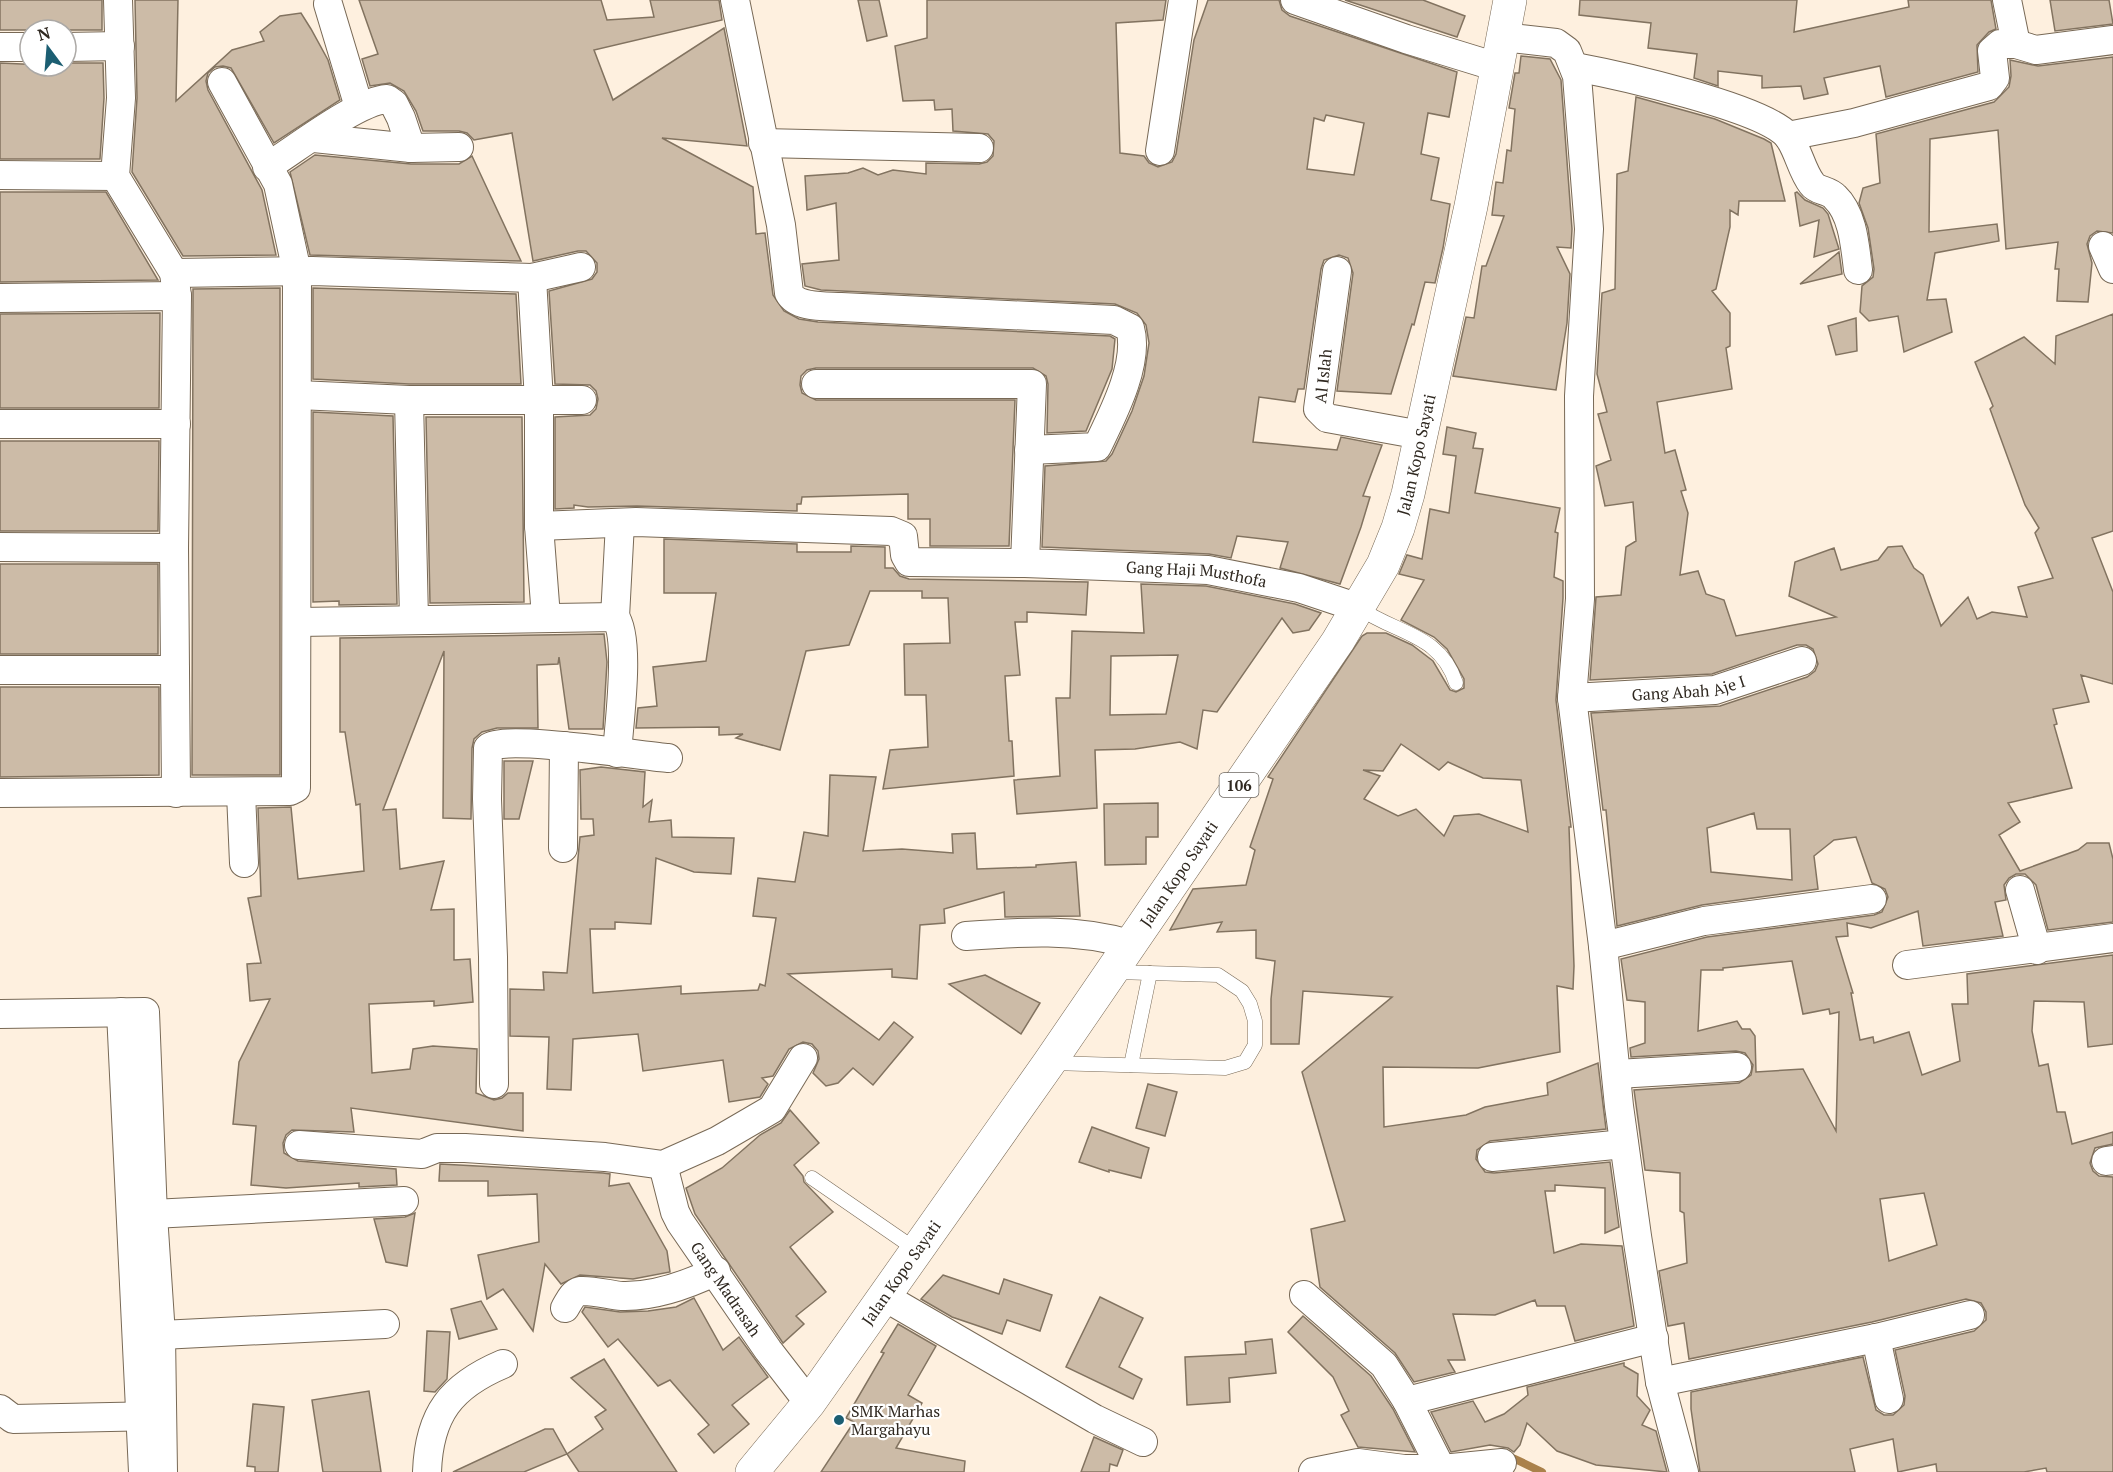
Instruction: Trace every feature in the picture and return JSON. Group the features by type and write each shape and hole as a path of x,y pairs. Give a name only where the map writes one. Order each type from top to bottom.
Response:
{"main road":[{"name":"Jalan Kopo Sayati","path":"752,1472 809,1403 1049,1062 1359,608 1398,528 1421,435 1471,206 1510,0"}],"street":[{"path":"118,0 122,98 115,176 175,284 176,793"},
{"path":"735,0 781,225 789,293 792,299 801,303 841,307 1114,320 1128,326 1131,345 1121,393 1097,447 1029,450"},
{"path":"1160,151 1183,0"},
{"path":"1295,0 1406,39 1500,52 1556,43 1567,51 1575,67 1589,229 1579,396 1580,599 1572,698 1603,946 1624,1144 1660,1382 1684,1472"},
{"path":"2007,0 2016,44"},
{"path":"328,4 359,107"},
{"path":"1788,136 1854,123 1989,86 1995,78 1992,51 2000,44 2016,44 2036,50 2113,40"},
{"path":"78,47 120,46"},
{"path":"0,47 18,47"},
{"path":"1575,67 1645,82 1769,120 1788,136 1813,187 1834,195 1846,214 1855,244 1858,270"},
{"path":"0,793 242,793 290,791 296,788 297,272 282,195 275,177 267,167 222,82"},
{"path":"267,167 359,107 376,100 387,99 394,104 411,148"},
{"path":"314,138 411,148 459,147"},
{"path":"764,143 979,148"},
{"path":"0,175 115,176"},
{"path":"0,298 297,272 532,278 581,267"},
{"name":"Al Islah","path":"1337,271 1318,409 1327,418 1421,435"},
{"path":"532,278 539,401 539,526 546,617"},
{"path":"816,384 1032,384 1028,563"},
{"path":"298,395 409,400 582,400"},
{"path":"409,400 414,619"},
{"path":"0,424 176,424"},
{"path":"539,526 620,523 615,617 621,628 623,662 617,753"},
{"name":"Gang Haji Musthofa","path":"620,523 891,531 903,536 905,555 909,562 1028,563 1208,570 1299,588 1359,608"},
{"path":"0,547 174,548"},
{"path":"298,622 615,617"},
{"name":"Gang Abah Aje I","path":"1572,698 1715,690 1802,661"},
{"path":"0,670 175,670"},
{"path":"494,1084 488,750 494,744 564,746 668,758"},
{"path":"563,848 564,746"},
{"path":"242,793 244,863"},
{"path":"2020,890 2037,950"},
{"path":"1603,946 1704,921 1872,899"},
{"path":"966,936 1031,931 1104,936 1129,944"},
{"path":"1907,965 2037,950 2113,938"},
{"path":"0,1014 133,1012 151,1416 163,1472"},
{"path":"299,1145 422,1154 433,1148 465,1148 605,1157 663,1165 717,1141 772,1109 803,1058"},
{"path":"1617,1074 1737,1067"},
{"path":"1492,1157 1624,1144"},
{"name":"Gang Madrasah","path":"663,1165 675,1212 768,1350 809,1403"},
{"path":"142,1215 404,1201"},
{"path":"142,1215 161,1335 143,1472"},
{"path":"565,1308 573,1296 581,1291 621,1296 644,1295 687,1284 716,1271"},
{"path":"1304,1295 1384,1365 1407,1401 1442,1471"},
{"path":"883,1296 1095,1419 1143,1442"},
{"path":"1660,1382 1876,1338 1970,1315"},
{"path":"161,1335 385,1324"},
{"path":"1407,1401 1654,1338"},
{"path":"1876,1338 1889,1399"},
{"path":"428,1472 430,1443 445,1404 467,1382 503,1364"},
{"path":"0,1409 13,1419 151,1416"},
{"path":"1313,1472 1358,1462 1404,1469 1442,1471 1502,1463"}],"lane":[{"path":"1359,608 1376,619 1434,646 1449,664 1456,683"},
{"path":"1049,1062 1225,1068 1245,1062 1255,1045 1255,1021 1250,1004 1242,991 1218,975 1110,972"},
{"path":"1131,1065 1150,973"},
{"path":"812,1178 915,1250"}],"building":[{"path":"0,0 102,0 102,30 78,30 78,18 18,18 18,30 0,30"},
{"path":"135,0 178,0 176,101 232,50 264,41 260,32 280,16 301,13 311,29 328,60 340,100 274,143 231,68 215,67 208,73 206,81 208,90 262,190 276,255 183,256 132,172 137,98"},
{"path":"359,0 601,0 607,20 654,17 650,0 719,0 722,20 594,50 613,100 724,28 747,146 662,138 753,187 756,234 765,233 773,295 784,311 799,319 818,322 1110,336 1115,339 1112,369 1086,431 1047,433 1048,384 1046,376 1033,368 816,368 807,370 801,376 802,393 816,400 1015,400 1009,546 930,546 930,519 908,519 908,494 802,497 801,504 797,504 797,511 574,505 574,508 555,509 555,417 590,415 596,409 598,399 596,391 590,385 555,384 549,291 592,279 597,272 597,263 586,251 533,261 512,133 474,140 467,133 459,131 423,131 416,111 404,91 390,83 370,86 362,59 378,54"},
{"path":"858,0 879,0 887,36 867,41"},
{"path":"927,0 1166,0 1163,20 1116,23 1120,153 1144,156 1149,163 1158,167 1172,162 1176,154 1194,40 1208,0 1279,0 1282,10 1290,16 1457,72 1449,117 1428,113 1421,154 1439,158 1431,200 1450,204 1443,248 1435,283 1425,282 1414,325 1412,324 1391,394 1337,391 1353,273 1348,258 1339,255 1324,260 1321,269 1304,389 1298,389 1295,402 1259,397 1253,442 1337,450 1341,437 1382,445 1363,496 1370,497 1361,527 1340,584 1280,568 1288,542 1237,536 1231,558 1209,554 1042,547 1045,466 1106,461 1112,454 1132,411 1144,376 1149,343 1146,325 1137,313 1115,304 821,290 805,286 802,264 839,260 836,203 807,210 805,176 848,173 863,168 878,175 893,170 926,174 926,163 979,164 987,162 993,156 994,141 988,134 953,131 952,109 935,110 934,100 903,101 895,46 927,38","holes":["1326,115 1364,123 1354,175 1307,169 1314,118 1324,121"]},
{"path":"1345,0 1423,0 1465,16 1457,37"},
{"path":"1580,0 1797,0 1794,32 1909,7 1908,0 1991,0 1996,29 1989,32 1977,45 1978,72 1886,97 1880,66 1824,78 1828,94 1804,99 1801,86 1762,88 1762,76 1718,71 1718,86 1694,78 1697,54 1648,48 1651,23 1579,15"},
{"path":"2050,0 2109,0 2113,24 2055,31"},
{"path":"1521,56 1550,59 1561,80 1572,229 1571,248 1557,247 1570,274 1567,323 1556,390 1453,376 1466,317 1474,318 1482,266 1486,266 1504,216 1492,215 1496,182 1503,183 1507,150 1511,151 1515,109 1509,108 1515,73 1519,73"},
{"path":"2113,57 2113,233 2097,231 2090,236 2087,244 2092,263 2088,302 2057,301 2059,269 2055,269 2058,242 2006,249 1998,130 1930,139 1929,232 1997,224 1999,241 1935,253 1927,300 1946,299 1952,332 1904,352 1898,316 1869,321 1860,312 1862,286 1873,277 1874,269 1868,228 1859,203 1863,188 1880,183 1876,134 1994,102 2009,87 2010,60 2038,66"},
{"path":"0,63 18,64 18,78 78,78 78,63 103,63 104,98 100,159 0,159"},
{"path":"1636,97 1715,119 1771,143 1785,201 1739,201 1738,215 1730,210 1730,227 1716,289 1712,291 1730,313 1730,346 1726,348 1732,389 1657,402 1665,453 1675,450 1686,490 1681,491 1688,513 1680,575 1698,571 1706,594 1724,600 1736,636 1836,617 1789,596 1795,562 1834,548 1841,570 1878,560 1888,547 1902,546 1914,568 1923,575 1941,626 1968,597 1977,619 1992,612 2027,617 2018,587 2053,578 2035,533 2039,528 2025,505 1990,409 1993,406 1975,362 2024,337 2055,364 2056,336 2113,314 2113,531 2092,538 2113,592 2113,684 2081,675 2089,702 2053,709 2057,724 2054,725 2072,788 2008,803 2020,822 1999,835 2020,871 2078,850 2087,843 2109,843 2113,859 2113,922 2048,930 2036,885 2025,874 2016,874 2004,885 2006,900 1995,902 2003,936 1923,946 1918,911 1871,928 1847,923 1848,936 1836,937 1853,993 1851,993 1860,1040 1873,1037 1874,1043 1909,1032 1922,1075 1960,1061 1952,1004 1968,1004 1967,974 2113,955 2113,1044 2088,1047 2084,1002 2034,1001 2032,1031 2039,1066 2048,1064 2057,1112 2065,1112 2072,1144 2113,1132 2113,1144 2095,1148 2090,1163 2093,1171 2099,1176 2113,1177 2113,1472 2047,1472 2046,1468 2024,1472 1937,1472 1936,1464 1898,1472 1893,1439 1850,1449 1855,1472 1700,1472 1691,1409 1691,1392 1863,1357 1876,1410 1884,1415 1893,1415 1904,1405 1905,1396 1895,1350 1974,1331 1986,1320 1986,1312 1981,1303 1966,1299 1872,1322 1689,1359 1684,1323 1668,1326 1659,1271 1687,1263 1684,1213 1680,1211 1680,1173 1645,1170 1634,1090 1739,1083 1751,1075 1753,1065 1745,1053 1736,1051 1631,1057 1630,1048 1645,1043 1645,1002 1627,1000 1621,959 1707,937 1874,915 1882,912 1888,897 1885,889 1872,883 1856,837 1834,840 1814,856 1818,889 1702,905 1617,926 1606,810 1603,810 1591,713 1720,706 1807,677 1815,671 1818,664 1813,649 1806,645 1797,645 1712,674 1590,680 1596,597 1621,595 1626,547 1636,541 1633,502 1605,506 1596,466 1611,460 1598,414 1607,412 1597,374 1602,293 1615,289 1617,174 1628,171","holes":["1754,813 1757,829 1790,829 1792,880 1711,872 1707,828","1792,961 1803,1014 1829,1009 1830,1014 1839,1012 1836,1131 1803,1069 1756,1072 1755,1036 1750,1029 1742,1029 1737,1021 1698,1031 1701,970 1723,970 1723,968","1924,1193 1937,1245 1889,1261 1880,1199"]},
{"path":"315,155 411,164 459,164 472,156 521,261 310,255 290,172"},
{"path":"0,192 106,192 158,280 0,282"},
{"path":"1797,192 1805,200 1823,208 1828,214 1839,249 1814,257 1819,220 1800,226 1795,193"},
{"path":"1839,252 1842,274 1800,284"},
{"path":"280,288 280,775 192,775 193,289"},
{"path":"313,288 516,294 521,384 409,384 313,379"},
{"path":"160,313 159,408 0,408 0,314"},
{"path":"1856,318 1857,351 1836,355 1828,326"},
{"path":"313,412 393,416 397,604 339,605 339,601 313,602"},
{"path":"426,417 522,417 524,602 430,603"},
{"path":"1447,427 1476,433 1473,448 1483,449 1475,493 1560,508 1555,532 1558,533 1554,577 1563,581 1563,598 1556,700 1571,827 1569,827 1573,989 1557,986 1560,1052 1478,1068 1383,1067 1384,1127 1466,1115 1485,1107 1548,1095 1547,1083 1598,1063 1606,1129 1490,1141 1477,1150 1476,1159 1485,1172 1494,1173 1610,1162 1619,1227 1605,1233 1605,1188 1555,1185 1555,1191 1545,1191 1554,1253 1581,1244 1622,1246 1634,1326 1575,1341 1565,1306 1537,1306 1535,1300 1495,1315 1453,1314 1465,1360 1448,1360 1455,1372 1414,1382 1395,1353 1320,1287 1311,1229 1345,1221 1302,1072 1392,997 1303,991 1299,1044 1271,1044 1271,999 1275,961 1256,958 1256,930 1217,932 1222,922 1170,930 1193,889 1246,885 1255,850 1250,847 1273,779 1268,777 1362,636 1367,633 1386,633 1412,645 1433,661 1450,690 1456,692 1464,688 1464,679 1447,649 1434,637 1401,620 1424,580 1399,574 1407,555 1422,559 1430,509 1449,513 1456,456 1443,454","holes":["1401,744 1439,770 1448,762 1483,778 1521,780 1528,832 1479,814 1454,816 1444,836 1416,809 1398,816 1364,799 1380,776 1363,770 1383,771"]},
{"path":"0,441 159,441 158,531 0,531"},
{"path":"664,539 797,544 797,552 851,552 851,546 885,547 885,568 893,568 900,576 909,579 1088,582 1086,615 1027,612 1027,622 1015,622 1020,675 1005,676 1009,741 1012,741 1014,776 883,789 890,750 928,747 926,695 905,695 904,644 950,643 948,598 922,598 922,591 870,591 849,645 806,651 780,750 736,738 743,734 719,735 719,727 636,728 638,708 657,706 653,667 706,661 716,593 664,593"},
{"path":"0,564 158,564 158,654 0,654"},
{"path":"1141,584 1206,586 1295,604 1321,613 1309,630 1293,633 1282,618 1217,712 1203,710 1197,749 1180,742 1135,749 1095,750 1097,808 1017,814 1014,780 1060,776 1056,698 1070,698 1072,631 1144,633","holes":["1178,655 1166,714 1110,715 1111,656"]},
{"path":"604,634 607,662 603,729 569,729 559,657 558,664 537,665 538,728 497,728 482,732 474,739 471,819 443,818 444,651 383,810 396,809 400,869 444,861 431,910 454,909 454,960 470,959 473,1002 434,1006 434,1001 369,1004 372,1073 410,1069 413,1049 433,1046 477,1049 476,1093 494,1100 508,1093 523,1093 523,1131 351,1108 354,1132 292,1130 286,1135 283,1143 284,1153 298,1161 396,1169 397,1185 359,1187 359,1183 286,1188 251,1185 256,1126 233,1124 239,1062 270,999 250,1001 247,964 261,963 248,898 261,896 258,808 291,807 298,879 364,871 360,804 356,805 345,732 340,732 340,638"},
{"path":"0,687 159,687 159,775 0,777"},
{"path":"504,761 533,761 519,819 504,819"},
{"path":"601,767 645,772 643,807 652,800 649,822 671,820 672,837 734,838 731,874 694,872 656,858 651,924 615,922 615,929 590,929 593,993 681,986 681,994 758,990 760,984 765,986 776,918 753,916 758,878 795,882 804,832 828,836 830,775 876,777 863,851 902,849 953,853 952,834 975,833 977,869 1036,867 1036,865 1076,862 1080,916 1005,917 1004,892 944,909 945,923 920,925 917,979 892,977 892,969 788,974 879,1040 894,1022 913,1037 873,1085 853,1068 838,1083 826,1086 813,1073 819,1059 818,1051 812,1044 803,1042 789,1049 773,1076 762,1078 768,1084 760,1097 729,1102 723,1060 643,1071 638,1034 573,1039 571,1090 547,1089 549,1037 510,1036 510,989 544,990 543,972 567,973 580,837 594,835 593,819 581,819 580,770"},
{"path":"1158,803 1158,837 1146,837 1146,864 1105,865 1104,804"},
{"path":"985,975 1040,1003 1021,1034 949,984"},
{"path":"1148,1084 1177,1092 1165,1136 1136,1128"},
{"path":"790,1110 819,1143 794,1165 803,1176 804,1182 833,1212 790,1247 826,1292 796,1316 804,1324 783,1343 695,1214 686,1188 722,1168 760,1135 781,1123"},
{"path":"1092,1127 1149,1148 1141,1178 1109,1170 1109,1172 1079,1162"},
{"path":"440,1164 610,1174 609,1186 629,1183 667,1251 670,1272 633,1279 580,1275 561,1284 545,1264 533,1331 503,1289 487,1299 478,1255 539,1242 537,1194 488,1196 488,1181 439,1181"},
{"path":"415,1213 407,1266 386,1262 374,1219 405,1217"},
{"path":"943,1275 999,1294 1004,1279 1052,1295 1040,1331 1007,1320 1002,1334 952,1317 921,1299"},
{"path":"1100,1297 1143,1318 1119,1367 1142,1379 1133,1399 1066,1367"},
{"path":"694,1298 723,1350 739,1337 768,1377 732,1405 749,1424 714,1453 698,1434 709,1425 670,1380 658,1386 618,1339 608,1347 582,1312 585,1307 620,1312 648,1311 676,1307"},
{"path":"481,1301 497,1329 459,1339 451,1309"},
{"path":"1303,1316 1371,1376 1393,1409 1415,1452 1358,1447 1341,1415 1349,1411 1333,1377 1288,1332"},
{"path":"898,1324 936,1346 908,1395 922,1403 896,1448 965,1461 964,1472 821,1472 854,1422 846,1418"},
{"path":"427,1331 450,1332 447,1379 435,1392 424,1391"},
{"path":"1272,1339 1276,1373 1229,1378 1230,1402 1187,1405 1185,1357 1246,1354 1245,1342"},
{"path":"604,1359 677,1472 579,1472 567,1454 603,1429 595,1417 606,1410 571,1378"},
{"path":"1624,1363 1624,1366 1638,1374 1637,1396 1650,1410 1642,1425 1656,1431 1667,1472 1596,1465 1557,1451 1527,1423 1520,1445 1514,1452 1508,1448 1490,1445 1451,1452 1431,1412 1473,1401 1485,1422 1504,1414 1528,1395 1527,1387"},
{"path":"369,1391 381,1472 323,1472 312,1400"},
{"path":"253,1404 284,1407 278,1472 255,1472 255,1467 247,1466"},
{"path":"545,1429 553,1429 567,1454 524,1472 453,1472"},
{"path":"1094,1437 1123,1450 1117,1466 1110,1464 1109,1472 1081,1472"}],"waterway":[{"path":"1515,1459 1542,1472"}],"place":[{"name":"SMK Marhas Margahayu","path":"839,1420"}]}
